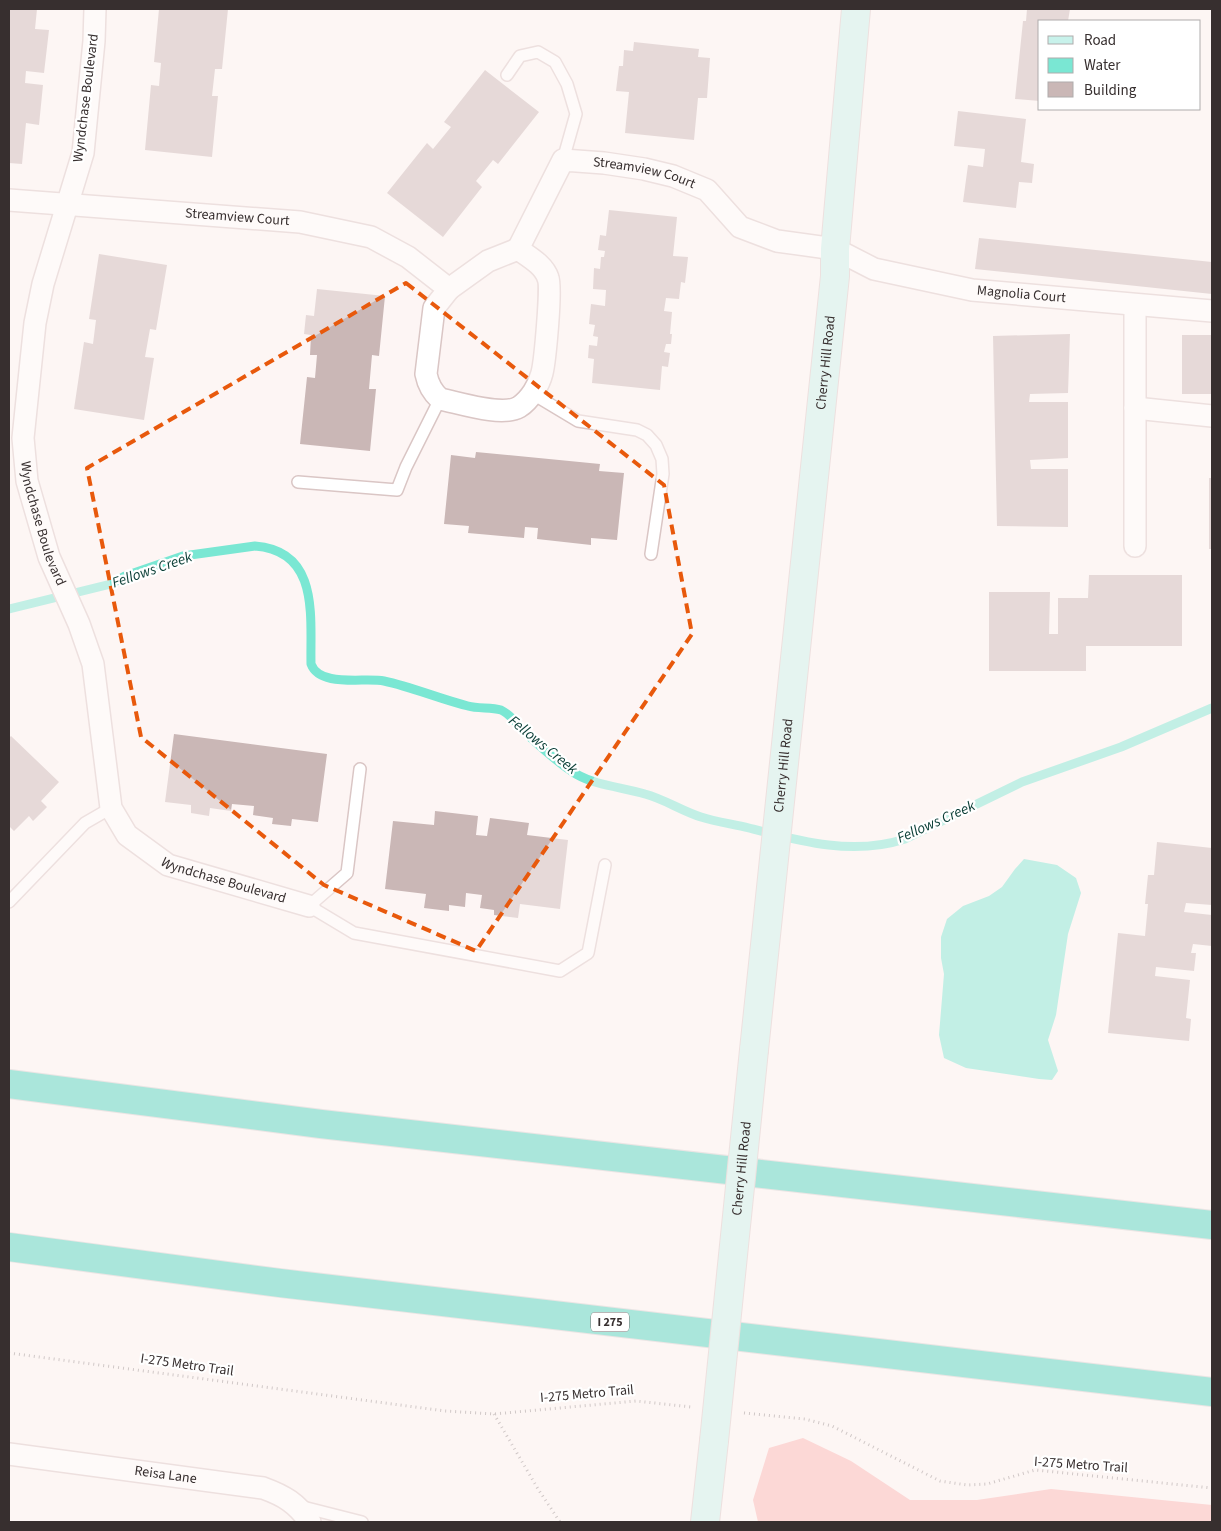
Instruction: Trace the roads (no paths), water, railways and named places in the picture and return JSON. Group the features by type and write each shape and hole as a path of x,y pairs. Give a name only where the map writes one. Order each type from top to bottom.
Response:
{"highway":[{"path":"9,1084 322,1124 1212,1226"},
{"name":"I 275","path":"9,1247 280,1283 1212,1392"}],"main road":[{"name":"Cherry Hill Road","path":"705,1522 835,276 835,249 856,9"}],"street":[{"name":"Wyndchase Boulevard","path":"95,9 94,41 83,153 43,284 35,323 23,438 27,481 49,557 79,624 93,664 111,808 127,835 168,865 309,906"},
{"name":"Streamview Court","path":"562,160 628,167 673,176 707,190 740,227 777,241 835,249"},
{"path":"518,250 545,270 550,280 542,373 533,394 518,408 500,411 440,399 434,394 426,374 434,308 449,289 488,261 518,250 562,160"},
{"name":"Streamview Court","path":"9,200 309,224 372,237 408,256 449,289"},
{"name":"Magnolia Court","path":"835,249 874,269 972,290 1212,311"},
{"path":"1135,305 1135,546"},
{"path":"1135,408 1212,416"},
{"name":"Reisa Lane","path":"9,1454 263,1488 282,1494 295,1504 310,1522"}],"lane":[{"path":"507,75 520,56 538,52 555,62 567,84 576,114 562,160"},
{"path":"533,394 578,421 637,430 647,435 656,445 662,458 663,474 651,554"},
{"path":"298,482 397,490 406,467 440,399"},
{"path":"360,769 348,873 309,906 354,933 560,971 588,953 605,865"},
{"path":"9,902 85,822 111,808"},
{"path":"295,1504 362,1522"}],"water":[{"path":"1024,859 1057,865 1076,878 1081,893 1068,934 1056,1015 1048,1040 1058,1071 1052,1080 966,1068 944,1058 939,1035 944,974 941,958 941,937 947,919 963,906 989,896 1002,887"}],"waterway":[{"name":"Fellows Creek","path":"9,609 111,584 125,576 183,556 255,546 276,551 291,560 301,573 307,589 310,607 311,664 316,671 324,676 344,680 384,681 468,706 501,710 512,718 551,756 584,778 652,796 707,819 826,845 866,846 905,839 1022,782 1121,747 1212,708"}]}
